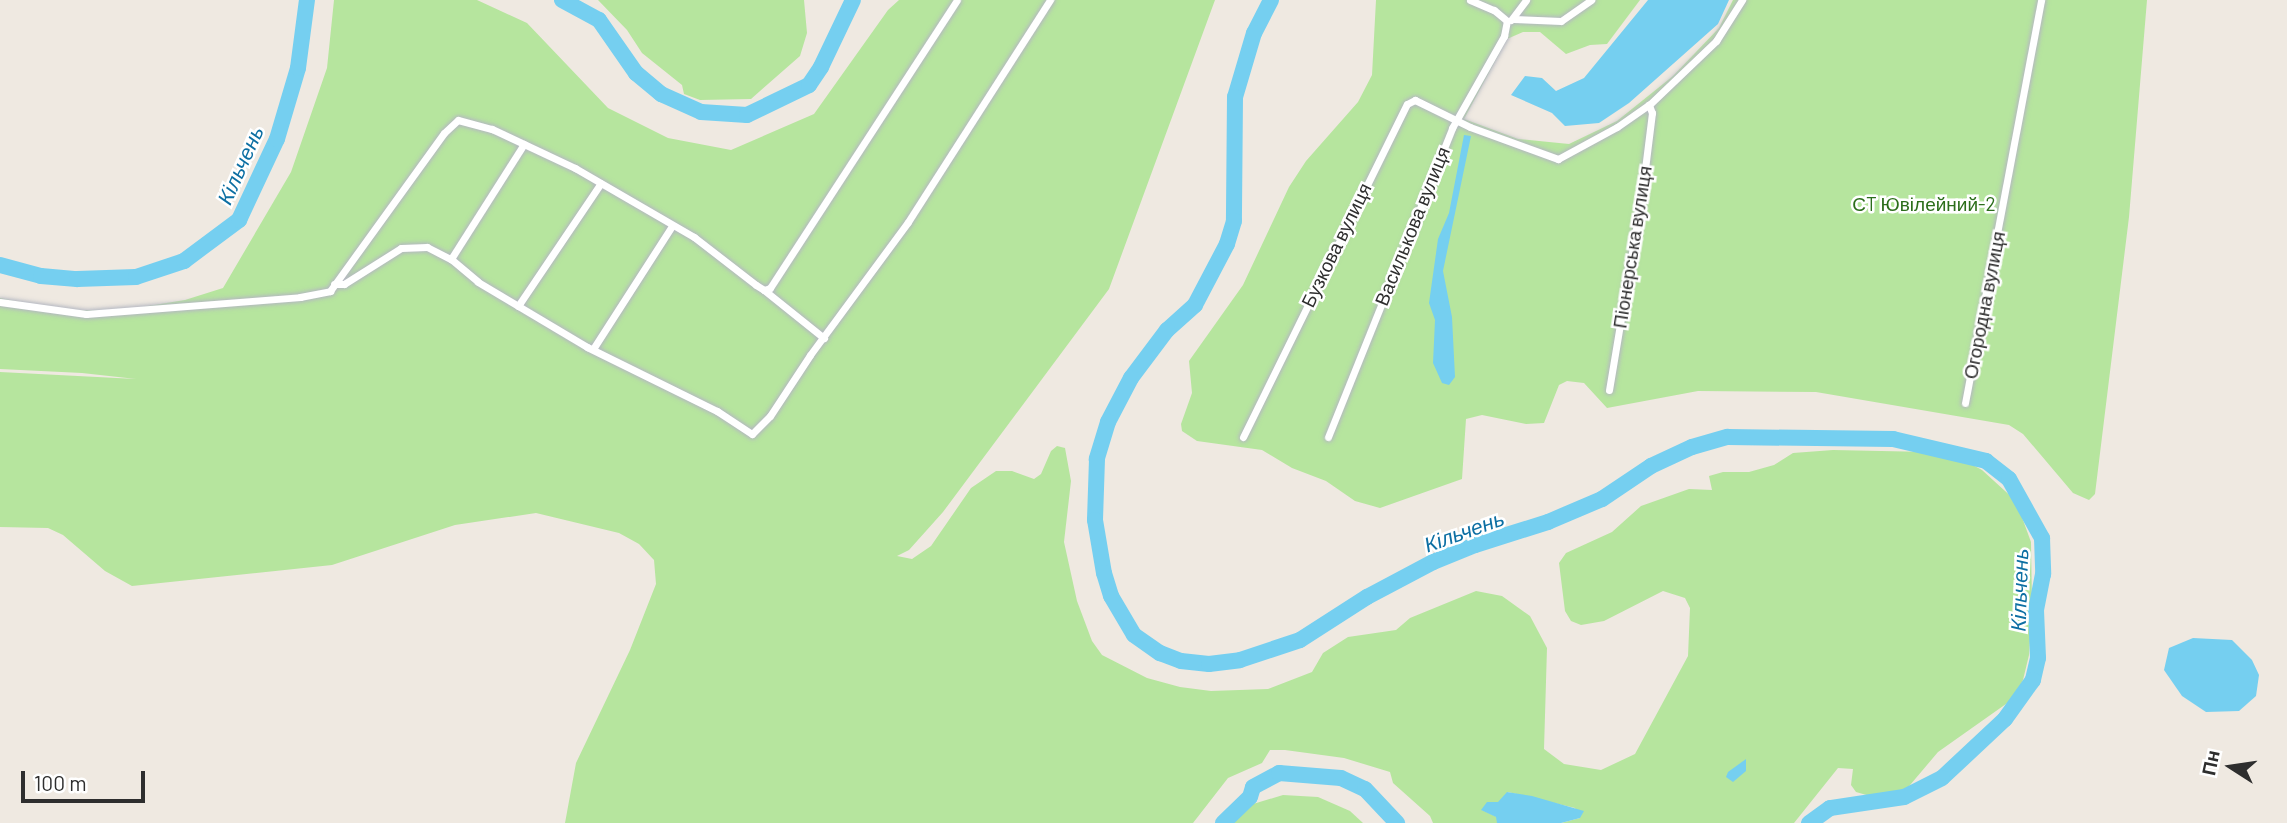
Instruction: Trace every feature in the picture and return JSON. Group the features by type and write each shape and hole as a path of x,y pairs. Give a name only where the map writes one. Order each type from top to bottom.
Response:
{"street":[{"path":"764,290 777,280 957,0"},
{"path":"334,284 344,285 401,248 427,247 451,259 478,282 593,349 717,411 752,433 770,416 810,355 908,222 1050,0"},
{"path":"1470,0 1510,20 1560,21 1591,0"},
{"name":"Василькова вулиця","path":"1328,437 1457,120 1504,36 1510,20 1526,0"},
{"path":"1457,120 1558,159 1617,127 1649,105 1716,41 1742,0"},
{"name":"Огородна вулиця","path":"1965,403 2042,0"},
{"name":"Бузкова вулиця","path":"1243,437 1407,104 1415,100 1457,120"},
{"name":"Піонерська вулиця","path":"1609,390 1642,192 1652,113 1649,105"},
{"path":"0,302 86,314 300,297 330,291 444,132 458,120 492,129 524,144 601,183 694,237 824,338"},
{"path":"451,259 524,144"},
{"path":"518,306 601,183"},
{"path":"593,349 672,226"}],"green space":[{"path":"334,0 477,0 527,23 608,108 668,138 731,150 814,114 888,10 899,0 1215,0 1109,289 943,512 909,550 897,556 912,559 931,546 971,488 996,471 1012,471 1034,479 1041,474 1051,451 1057,446 1065,448 1071,481 1064,542 1077,601 1092,641 1102,655 1147,678 1180,687 1211,691 1268,689 1312,672 1323,653 1348,637 1396,630 1410,618 1476,591 1502,596 1530,616 1547,648 1544,749 1564,764 1601,770 1635,754 1688,656 1690,608 1685,598 1663,591 1604,621 1581,625 1571,621 1565,611 1559,563 1566,553 1612,532 1641,506 1689,489 1712,490 1709,476 1723,472 1749,472 1774,465 1793,453 1833,450 1929,452 1958,457 1982,470 2016,501 2031,542 2032,604 2029,655 2023,680 2013,699 1938,752 1905,791 1870,796 1856,792 1851,785 1853,769 1838,768 1794,823 1561,823 1580,818 1575,808 1508,792 1499,802 1482,810 1497,817 1497,823 1433,823 1430,816 1393,783 1390,772 1344,758 1270,750 1262,763 1228,778 1193,823 565,823 576,763 630,650 656,584 654,560 639,544 619,533 536,513 455,525 332,565 132,586 105,571 63,535 48,528 0,527 0,372 136,379 0,369 0,298 60,310 123,310 185,300 223,288 291,172 327,68"},
{"path":"598,0 804,0 807,33 800,56 751,99 700,100 684,94 682,85 642,53 627,30"},
{"name":"СT Ювілейний-2","path":"1376,0 1640,0 1607,44 1590,45 1566,54 1540,32 1523,32 1507,39 1464,119 1518,139 1569,144 1617,121 1673,76 1719,28 1733,0 2147,0 2129,217 2095,494 2089,500 2073,493 2023,434 2009,425 1816,392 1698,391 1607,408 1584,383 1567,381 1559,385 1544,423 1526,424 1482,415 1466,419 1462,479 1380,508 1355,501 1326,481 1292,468 1262,450 1197,441 1182,431 1181,424 1192,393 1189,361 1243,285 1289,187 1306,161 1358,102 1372,75"},
{"path":"1283,795 1318,797 1350,811 1363,823 1228,823 1253,804"}],"water":[{"path":"1648,0 1729,0 1718,24 1629,103 1599,123 1565,126 1552,113 1511,95 1525,76 1542,78 1556,91 1584,78"},
{"path":"1464,135 1471,136 1443,271 1452,317 1455,377 1449,385 1442,383 1433,363 1435,320 1429,303 1438,239 1449,213"},
{"path":"2193,638 2232,640 2252,660 2259,675 2256,696 2239,711 2206,712 2182,696 2164,670 2169,648"},
{"path":"1746,759 1746,771 1733,782 1726,777 1728,772"},
{"path":"1507,792 1532,796 1584,811 1580,818 1561,823 1497,823 1496,817 1481,810 1487,802 1498,802"}],"waterway":[{"name":"Кільчень","path":"0,265 41,276 77,279 136,277 184,261 239,220 277,139 298,68 307,0"},
{"name":"Кільчень","path":"562,0 599,20 636,73 661,94 701,112 747,115 809,85 821,67 853,0"},
{"name":"Кільчень","path":"1271,0 1254,33 1235,97 1234,221 1227,244 1195,305 1167,330 1131,378 1108,422 1097,459 1095,520 1104,573 1111,596 1134,635 1160,653 1181,661 1209,664 1240,660 1300,640 1367,597 1433,562 1475,545 1548,522 1602,499 1651,466 1692,447 1728,437 1893,439 1986,461 2009,479 2042,538 2043,574 2036,610 2038,658 2033,680 2005,719 1942,778 1904,797 1830,808 1809,823"},
{"name":"Кільчень","path":"1223,823 1250,797 1253,787 1279,773 1341,778 1365,789 1397,823"}]}
